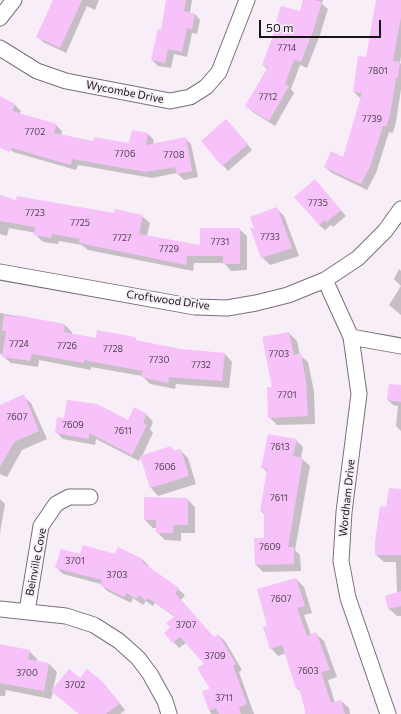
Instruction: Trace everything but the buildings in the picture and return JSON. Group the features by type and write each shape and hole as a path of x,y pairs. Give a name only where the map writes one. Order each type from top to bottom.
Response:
{"street":[{"path":"0,18 14,0"},
{"name":"Wycombe Drive","path":"0,48 37,70 66,81 170,101 190,97 206,87 219,72 247,0"},
{"name":"Croftwood Drive","path":"0,272 195,307 227,308 256,304 288,295 325,280 358,258 384,232 401,209"},
{"name":"Wordham Drive","path":"325,280 351,337 360,394 344,512 341,561 348,598 388,714"},
{"path":"351,337 401,346"},
{"name":"Beinville Cove","path":"27,611 41,526 56,504 69,497 90,496"},
{"path":"0,608 66,616 94,625 119,640 138,658 150,674 165,702 169,714"}]}
